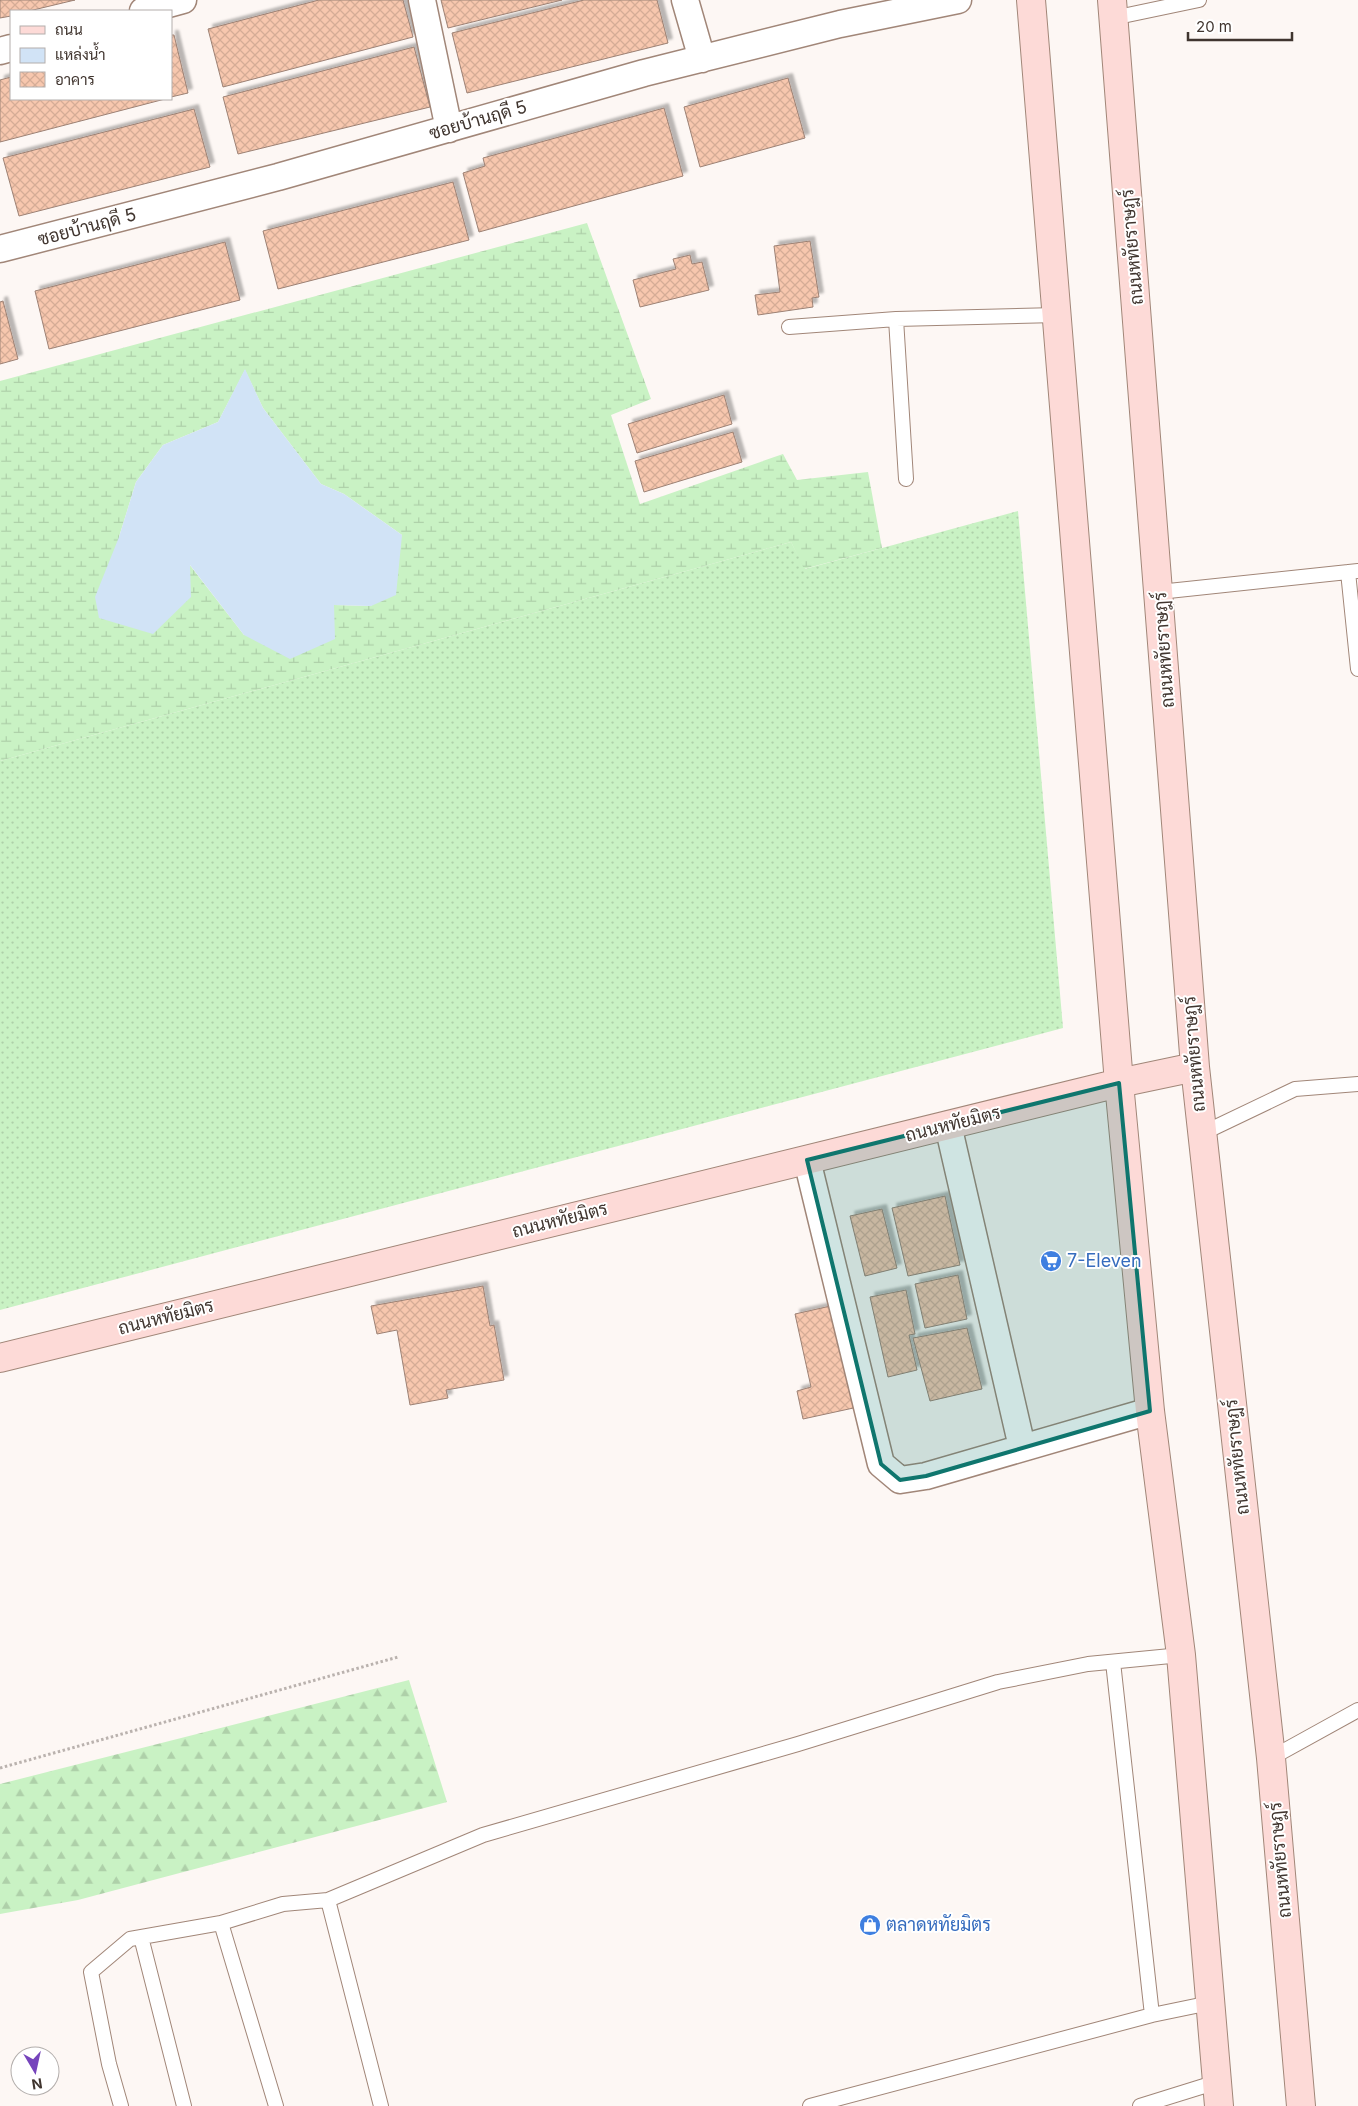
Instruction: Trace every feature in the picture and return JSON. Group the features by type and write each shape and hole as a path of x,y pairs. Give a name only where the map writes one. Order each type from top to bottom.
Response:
{"main road":[{"path":"1031,0 1119,1083 1150,1411 1181,1655 1218,2094"},
{"name":"ถนนหทัยราษฎร์","path":"1113,9 1201,1134 1271,1758 1301,2106"},
{"name":"ถนนหทัยมิตร","path":"0,1358 1119,1083 1195,1067"}],"street":[{"path":"147,10 184,0"},
{"path":"422,0 449,129"},
{"path":"685,0 702,59"},
{"name":"ซอยบ้านฤดี 5","path":"0,249 278,177 702,59 840,24 958,0"},
{"path":"948,1125 1022,1447"},
{"path":"807,1160 881,1464 900,1480 926,1476 1150,1411"}],"lane":[{"path":"1113,9 1199,0"},
{"path":"789,327 896,319 1057,314"},
{"path":"896,319 906,479"},
{"path":"1159,592 1353,572 1358,669"},
{"path":"1201,1134 1294,1089 1358,1084"},
{"path":"121,2106 109,2064 91,1972 130,1939 221,1923 283,1904 328,1900 483,1835 798,1744 998,1682 1088,1664 1181,1655"},
{"path":"1113,1662 1152,2015"},
{"path":"1271,1758 1358,1710"},
{"path":"328,1900 381,2106"},
{"path":"221,1923 276,2106"},
{"path":"141,1937 184,2106"},
{"path":"810,2106 1152,2015 1210,2003"},
{"path":"1140,2106 1218,2094"}],"path":[{"path":"0,1768 398,1657"}],"highlighted area":[{"path":"1119,1083 1150,1411 926,1476 900,1480 881,1464 807,1160"}],"green space":[{"path":"587,223 651,399 611,415 640,504 783,454 797,480 868,472 882,548 804,569 791,542 0,761 0,381","holes":["245,370 263,408 321,484 344,494 402,535 371,606 334,605 244,635 189,564 119,537 136,482 163,445 218,422"]},
{"path":"1018,511 1063,1028 0,1310 0,761 791,542 805,569"},
{"path":"409,1680 447,1802 78,1900 0,1914 0,1784"}],"water":[{"path":"245,369 263,408 321,484 344,494 402,535 396,595 371,606 334,605 335,639 290,659 244,635 190,565 191,597 153,634 99,618 95,597 119,537 136,482 163,445 218,422"}],"building":[{"path":"0,0 75,0 33,10 10,10 10,16 0,18"},
{"path":"319,0 403,0 413,37 223,87 208,29"},
{"path":"441,0 562,0 448,28"},
{"path":"584,0 657,0 668,43 467,93 452,33"},
{"path":"172,35 174,35 188,93 172,97"},
{"path":"414,47 430,107 238,154 223,97"},
{"path":"10,77 10,100 161,100 0,142 0,80"},
{"path":"788,78 805,138 700,167 684,107"},
{"path":"664,108 683,176 479,232 463,173 485,166 483,158"},
{"path":"194,109 210,167 19,216 3,158"},
{"path":"453,182 469,240 278,289 263,231"},
{"path":"810,241 819,297 812,298 813,307 758,315 755,295 780,292 774,246"},
{"path":"225,242 240,300 49,349 35,291"},
{"path":"690,255 692,264 702,262 709,290 640,307 633,280 676,269 673,259"},
{"path":"3,301 18,359 0,364 0,302"},
{"path":"724,395 732,424 637,453 628,424"},
{"path":"733,432 742,462 644,492 635,461"},
{"path":"945,1196 960,1265 908,1276 892,1208"},
{"path":"882,1209 897,1268 865,1276 850,1216"},
{"path":"958,1275 967,1319 925,1328 915,1284"},
{"path":"483,1286 490,1326 494,1325 504,1380 446,1390 448,1398 410,1405 397,1330 377,1334 371,1306"},
{"path":"906,1290 915,1334 909,1335 917,1370 888,1377 870,1297"},
{"path":"835,1305 858,1407 803,1419 797,1391 811,1387 795,1314"},
{"path":"967,1328 982,1389 930,1401 913,1338"}],"place":[{"name":"7-Eleven","path":"1051,1261"},
{"name":"ตลาดหทัยมิตร","path":"870,1925"}]}
